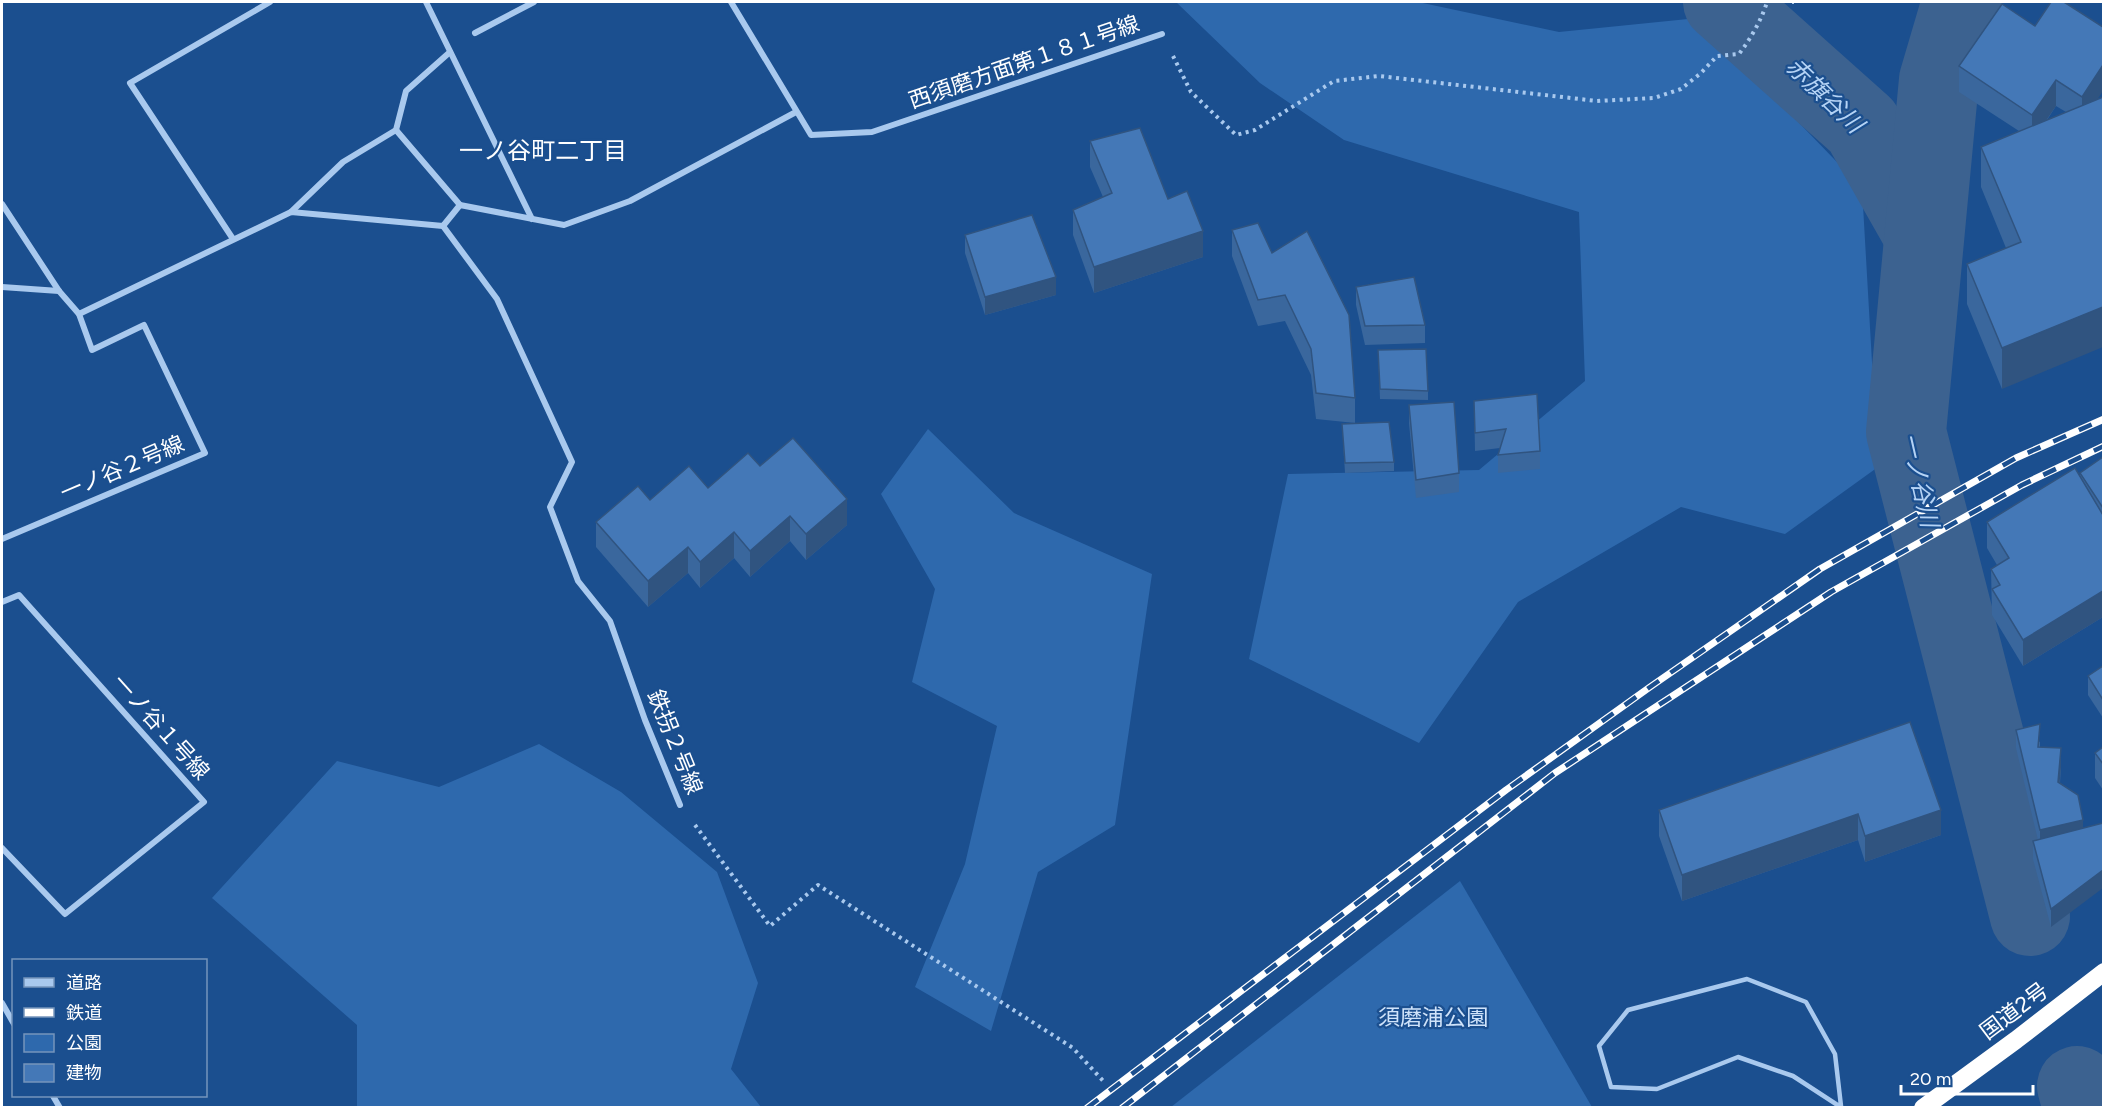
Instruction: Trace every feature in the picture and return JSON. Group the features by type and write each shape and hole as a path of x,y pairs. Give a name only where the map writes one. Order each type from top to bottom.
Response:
{"highway":[{"name":"国道2号","path":"1923,1107 2016,1040 2103,972"}],"street":[{"path":"233,240 130,84 270,2"},
{"path":"426,2 532,219"},
{"path":"475,33 534,2"},
{"name":"西須磨方面第１８１号線","path":"731,2 811,135 872,132 1162,34"},
{"path":"2,204 59,291 79,314 291,212 343,162 396,130 406,91 450,52"},
{"path":"396,130 460,205 564,225 630,201 796,112"},
{"path":"291,212 443,226 460,205"},
{"name":"鉄拐２号線","path":"443,226 497,299 572,462 550,507 578,581 610,621 645,720 680,805"},
{"path":"2,286 59,291"},
{"name":"一ノ谷２号線","path":"2,539 205,453 144,325 92,350 79,314"},
{"name":"一ノ谷１号線","path":"2,602 19,595 204,802 65,914 2,848"},
{"path":"2,1003 12,1020"}],"lane":[{"path":"1748,979 1806,1002 1835,1054 1842,1107 1793,1076 1738,1057 1657,1089 1611,1087 1599,1046 1628,1010 1748,979"}],"path":[{"name":"西須磨方面第１８１号線","path":"1162,34 1191,92 1236,135 1255,130 1334,81 1379,75 1598,101 1654,98 1680,89 1701,74 1717,56 1739,54 1763,15 1767,2"},
{"name":"鉄拐２号線","path":"680,805 770,926 818,885 1073,1048 1105,1083"}],"green space":[{"path":"1176,2 1418,2 1559,32 1698,18 1862,188 1878,467 1785,534 1681,507 1518,602 1419,743 1249,659 1288,474 1479,470 1585,381 1579,212 1344,140 1260,83"},
{"path":"928,429 1014,513 1152,574 1115,825 1038,872 991,1031 915,987 965,864 997,726 912,682 935,589 881,494"},
{"path":"539,744 621,792 717,872 758,983 731,1069 761,1107 357,1107 357,1025 212,898 337,761 439,787"},
{"name":"須磨浦公園","path":"1460,881 1592,1107 1171,1107"}],"building":[{"path":"2051,2 2064,2 2103,27 2103,65 2082,97 2056,80 2032,115 1959,66 2002,4 2035,26"},
{"path":"2103,97 2103,307 2002,348 1967,264 2021,242 1981,147"},
{"path":"1140,128 1168,199 1187,191 1203,231 1094,267 1073,210 1112,193 1090,141"},
{"path":"1032,215 1056,277 985,297 965,235"},
{"path":"1258,223 1272,253 1307,231 1349,315 1355,398 1316,393 1311,349 1285,295 1258,300 1232,230"},
{"path":"1414,277 1425,325 1365,326 1356,287"},
{"path":"1426,349 1428,391 1380,389 1378,350"},
{"path":"1537,394 1540,451 1498,455 1506,429 1475,433 1474,401"},
{"path":"1454,402 1459,473 1416,480 1409,405"},
{"path":"1389,422 1394,462 1345,463 1342,424"},
{"path":"793,438 847,499 806,534 790,516 750,551 734,532 700,562 688,547 648,581 596,522 638,486 650,500 689,466 708,488 748,453 760,466"},
{"path":"2103,457 2103,508 2080,473"},
{"path":"2075,468 2103,515 2103,591 2023,640 1992,589 2000,585 1991,569 2009,558 1987,522"},
{"path":"2103,666 2103,700 2088,676"},
{"path":"1910,722 1941,810 1865,836 1858,814 1682,875 1659,810"},
{"path":"2040,724 2038,747 2061,748 2058,782 2078,795 2083,820 2040,830 2016,730"},
{"path":"2103,747 2103,764 2095,753"},
{"path":"2103,823 2103,870 2051,909 2033,841"}],"waterway":[{"name":"赤旗谷川","path":"1723,2 1862,126 1924,235"},
{"name":"一ノ谷川","path":"1962,2 1939,80 1906,432 2030,916"},
{"name":"一ノ谷川","path":"2077,1086 2083,1108"}],"railway":[{"path":"1087,1108 1506,790 1820,569 2016,458 2104,419"},
{"path":"1122,1108 1555,773 1831,592 2022,485 2104,446"}],"district":[{"name":"一ノ谷町二丁目","path":"543,150"}]}
